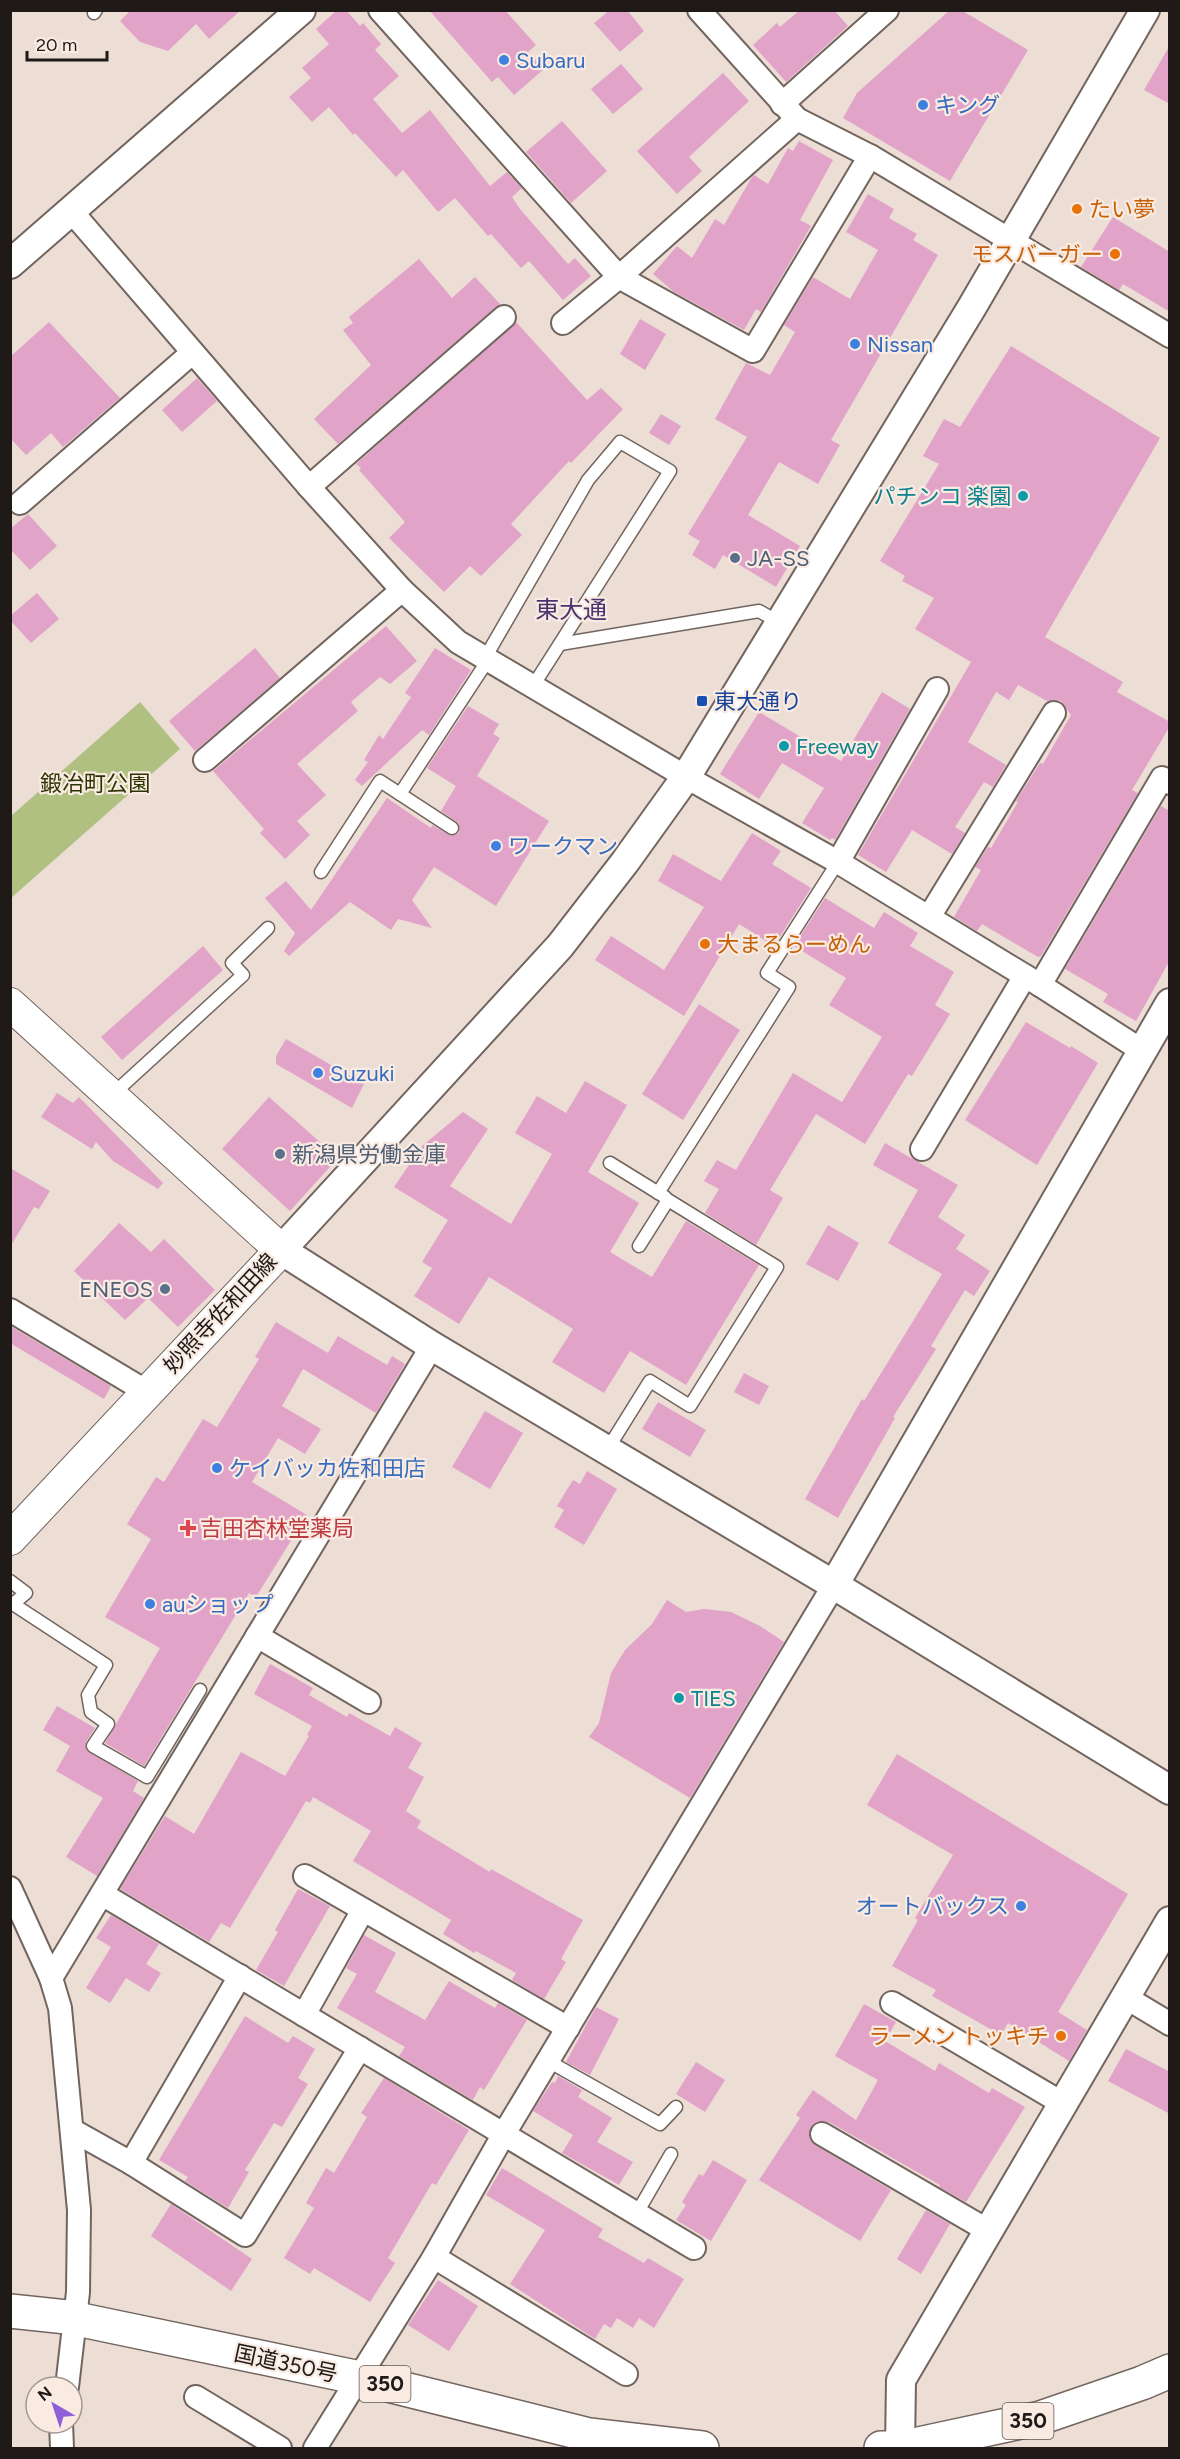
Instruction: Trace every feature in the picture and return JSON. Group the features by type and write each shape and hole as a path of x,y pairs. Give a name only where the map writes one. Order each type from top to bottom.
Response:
{"highway":[{"name":"国道350号","path":"10,2311 71,2318 360,2378 590,2435 702,2448"},
{"name":"350","path":"881,2448 900,2448 1040,2418 1170,2371"}],"main road":[{"name":"妙照寺佐和田線","path":"10,1004 280,1250 10,1539"}],"street":[{"path":"10,264 301,10"},
{"path":"380,10 619,277 753,351 870,156"},
{"path":"699,10 790,111 1012,240 1170,336"},
{"path":"563,323 619,277 790,111 887,10"},
{"path":"1145,10 1012,240 686,777 625,862 560,946 280,1250 432,1346 834,1585 1170,1790"},
{"path":"72,212 309,487 402,590 458,642 686,777 838,862 1141,1050"},
{"path":"309,487 504,317"},
{"path":"20,503 192,353"},
{"path":"205,759 402,590"},
{"path":"838,862 937,689"},
{"path":"929,917 1054,713"},
{"path":"922,1149 1162,778 1170,783"},
{"path":"315,2448 434,2257 504,2132 834,1585 1170,1003"},
{"path":"10,1310 147,1392"},
{"path":"51,1978 432,1346"},
{"path":"257,1636 369,1702"},
{"path":"305,1876 568,2028"},
{"path":"10,1888 51,1978 60,2008 78,2210 78,2292 71,2318 68,2375"},
{"path":"102,1894 504,2132 694,2248"},
{"path":"304,2015 363,1910"},
{"path":"900,2448 901,2380 1170,1921"},
{"path":"131,2163 240,1976"},
{"path":"1125,1997 1170,2024"},
{"path":"892,2003 1062,2103"},
{"path":"72,2130 131,2163 245,2235 360,2048"},
{"path":"822,2134 987,2230"},
{"path":"434,2257 626,2374"},
{"path":"196,2397 280,2448"}],"lane":[{"path":"400,794 487,659 588,480 620,442 670,471 533,686"},
{"path":"560,644 759,611 780,623"},
{"path":"321,872 381,781 452,828"},
{"path":"639,1246 663,1196 789,987 767,973 838,862"},
{"path":"111,1096 243,975 232,963 268,928"},
{"path":"607,1450 650,1381 690,1406 777,1267 610,1163"},
{"path":"10,1581 26,1593 13,1605 106,1665 88,1695 90,1712 108,1724 93,1746 147,1777 200,1690"},
{"path":"548,2061 660,2124 676,2107"},
{"path":"637,2213 671,2154"}],"green space":[{"name":"鍛冶町公園","path":"140,702 180,749 11,898 11,816"}],"building":[{"path":"131,10 241,10 209,39 196,24 168,51 140,42 120,21"},
{"path":"337,10 346,10 360,26 363,23 381,44 375,50 399,76 373,99 402,133 430,110 490,186 507,172 522,188 512,197 520,209 568,264 575,258 591,276 563,300 529,261 521,268 491,234 488,236 455,198 438,212 403,170 396,177 355,133 353,135 329,107 312,122 289,97 311,78 302,68 329,44 316,29"},
{"name":"Subaru","path":"429,10 505,10 536,45 528,52 544,69 514,95 498,77 492,82"},
{"path":"610,10 627,10 644,31 620,52 594,23"},
{"path":"800,10 834,10 848,26 786,82 753,45 777,23 780,27"},
{"name":"キング","path":"950,10 961,10 1028,50 950,181 843,118 857,93"},
{"path":"1170,45 1170,104 1144,90"},
{"path":"621,64 643,89 613,114 591,89"},
{"path":"723,73 749,101 689,157 702,171 677,194 637,151"},
{"path":"562,121 607,171 571,203 526,152"},
{"path":"799,141 833,160 800,220 811,226 761,312 756,309 744,330 674,292 653,274 677,246 692,258 715,219 724,225 752,177 754,175 768,184 788,148 793,151"},
{"path":"868,194 894,209 889,218 917,234 913,240 938,255 831,440 840,445 818,484 779,462 748,515 800,546 776,587 723,555 715,569 692,555 700,541 688,534 747,437 715,419 746,363 770,375 795,332 784,325 813,277 850,299 878,250 846,232"},
{"path":"1113,217 1170,252 1170,312 1123,284 1119,290 1081,267"},
{"path":"419,259 452,298 475,277 500,304 338,444 314,419 371,365 343,330 353,323 349,317"},
{"path":"640,319 666,334 645,370 620,354"},
{"path":"49,322 120,398 63,447 51,433 26,455 10,438 10,357"},
{"path":"516,322 587,400 601,388 623,409 571,463 569,461 511,524 522,535 481,576 470,566 444,592 389,538 405,522 356,464"},
{"path":"1011,346 1160,438 1045,637 1123,682 1117,692 1170,722 1170,726 1132,790 1138,793 1041,956 1038,957 982,924 977,931 954,917 981,870 975,867 988,847 991,848 1018,802 1016,801 1040,763 1043,764 1071,715 1061,701 1047,701 1018,685 1009,700 996,692 968,742 1006,765 993,787 984,782 955,827 965,833 952,854 912,830 886,872 858,855 971,662 915,629 934,598 902,581 905,576 880,561 939,464 923,456 944,419 960,427"},
{"path":"197,378 217,401 182,432 162,410"},
{"path":"661,414 681,426 669,445 649,433"},
{"path":"28,514 57,546 30,570 10,549 10,529"},
{"path":"37,593 59,619 31,643 10,620 10,616"},
{"path":"386,626 417,661 390,684 380,677 351,702 358,711 297,764 326,795 297,821 310,835 285,859 260,833 264,829 213,771"},
{"path":"255,648 280,678 195,751 169,721"},
{"path":"435,648 471,670 429,735 422,730 362,786 355,780 368,762 364,760 379,735 383,739 411,697 405,693"},
{"path":"882,692 910,709 835,840 832,838 830,840 802,823 824,788 782,763 759,799 720,774 759,712 841,761"},
{"path":"468,706 499,724 493,734 500,738 477,776 549,821 496,906 434,867 412,900 432,928 398,919 391,930 350,902 289,956 284,951 295,933 265,898 286,881 311,910 387,798 431,828 432,825 451,836 459,833 459,824 441,811 456,786 427,768"},
{"path":"1161,806 1170,811 1170,960 1136,1021 1103,1002 1108,994 1065,969"},
{"path":"752,833 781,851 772,864 811,888 774,946 739,924 684,1016 595,960 611,936 664,970 704,907 658,881 673,854 721,881"},
{"path":"825,898 874,928 884,912 918,933 910,946 954,972 935,1005 950,1014 912,1076 908,1074 865,1144 816,1114 770,1190 783,1198 756,1245 705,1213 719,1189 704,1181 717,1160 736,1170 793,1073 842,1102 882,1037 829,1005 846,978 794,946"},
{"path":"203,946 223,970 122,1060 101,1037"},
{"path":"699,1004 740,1030 683,1120 642,1094"},
{"path":"1026,1022 1098,1063 1037,1165 965,1120"},
{"name":"Suzuki","path":"286,1039 364,1084 352,1108 276,1064 276,1056"},
{"path":"585,1081 627,1105 588,1172 639,1203 610,1252 652,1277 686,1221 759,1265 686,1385 630,1351 604,1393 552,1362 573,1329 489,1277 459,1324 414,1296 432,1268 422,1262 448,1220 394,1187 422,1146 463,1112 488,1129 450,1186 511,1224 552,1154 515,1133 537,1096 566,1113"},
{"path":"57,1093 73,1103 79,1097 163,1183 158,1189 113,1161 96,1142 92,1149 41,1117"},
{"name":"新潟県労働金庫","path":"269,1097 338,1158 290,1211 222,1149"},
{"path":"885,1143 958,1185 938,1217 965,1235 956,1249 990,1271 974,1296 965,1290 931,1346 936,1349 893,1417 895,1418 838,1518 805,1499 862,1399 864,1401 942,1274 888,1243 918,1190 873,1165"},
{"path":"10,1168 50,1191 39,1209 34,1207 10,1247"},
{"path":"119,1223 151,1252 164,1239 215,1290 178,1327 148,1298 125,1320 74,1271"},
{"path":"828,1225 859,1243 838,1281 806,1264"},
{"path":"276,1322 328,1353 338,1336 387,1365 392,1356 405,1364 376,1413 303,1369 282,1406 321,1429 305,1454 278,1438 252,1482 307,1515 256,1597 249,1593 144,1766 105,1743 160,1648 105,1617 151,1539 127,1524 156,1477 164,1482 203,1419 217,1427 259,1359 255,1357"},
{"path":"10,1326 111,1386 104,1399 10,1343"},
{"path":"744,1373 769,1386 759,1405 734,1392"},
{"path":"658,1402 706,1430 690,1457 642,1429"},
{"path":"485,1411 523,1433 490,1489 452,1467"},
{"path":"587,1471 617,1489 584,1545 554,1527 564,1510 557,1506 573,1480 580,1484"},
{"name":"TIES","path":"667,1600 686,1612 704,1609 731,1612 760,1626 784,1642 690,1798 589,1737 599,1723 611,1673 625,1650 652,1624"},
{"path":"270,1664 313,1688 309,1695 347,1717 349,1713 390,1736 395,1727 422,1743 408,1768 424,1777 406,1811 421,1821 417,1828 490,1872 491,1869 583,1920 561,1959 566,1962 544,1999 512,1980 516,1973 476,1951 474,1953 443,1934 451,1920 353,1861 371,1831 313,1797 310,1803 306,1801 230,1928 221,1923 209,1942 120,1889 165,1816 194,1834 241,1752 285,1776 309,1736 307,1735 312,1726 254,1694"},
{"path":"57,1706 95,1728 86,1742 86,1750 138,1781 133,1791 144,1798 97,1876 66,1857 103,1798 56,1771 70,1746 43,1730"},
{"path":"897,1754 1128,1894 1058,2012 1087,2030 1069,2061 1008,2023 1001,2035 932,1996 936,1990 892,1966 918,1920 915,1918 953,1855 867,1805"},
{"path":"298,1889 330,1906 284,1986 256,1970 278,1932 275,1930"},
{"path":"111,1915 159,1944 146,1964 161,1973 149,1992 126,1978 110,2003 86,1988 111,1947 96,1938"},
{"path":"364,1935 396,1953 375,1992 425,2020 449,1981 495,2008 498,2003 527,2020 484,2090 480,2087 473,2100 399,2056 405,2047 337,2008 357,1974 346,1968"},
{"path":"864,2004 896,2022 885,2041 935,2071 939,2063 989,2093 992,2088 1025,2107 966,2202 829,2122 815,2123 809,2133 810,2140 815,2145 891,2190 860,2241 759,2180 800,2118 796,2115 813,2090 856,2120 878,2080 835,2056"},
{"path":"596,2007 619,2019 590,2075 566,2062"},
{"path":"245,2016 288,2043 293,2036 315,2049 298,2078 308,2084 282,2127 274,2123 245,2170 249,2172 228,2208 185,2181 188,2177 159,2160"},
{"path":"1126,2049 1170,2072 1170,2114 1108,2081"},
{"path":"696,2062 725,2080 705,2112 676,2094"},
{"path":"558,2076 582,2090 578,2097 612,2118 597,2142 633,2162 619,2185 562,2153 573,2135 533,2111"},
{"path":"384,2078 469,2130 436,2185 432,2183 388,2258 395,2263 370,2302 314,2268 310,2274 284,2258 314,2208 306,2203 326,2168 334,2173 367,2117 361,2113"},
{"path":"713,2160 747,2180 711,2241 676,2220 686,2205 682,2202 699,2174 703,2176"},
{"path":"502,2168 603,2229 598,2237 644,2263 648,2258 684,2279 654,2328 639,2318 633,2328 617,2318 611,2328 604,2324 595,2339 510,2284 545,2230 486,2195"},
{"path":"171,2204 252,2259 231,2291 151,2236"},
{"path":"926,2210 950,2224 921,2274 897,2259"},
{"path":"438,2280 478,2306 449,2351 408,2325"}],"place":[{"name":"Subaru","path":"504,60"},
{"name":"キング","path":"923,105"},
{"name":"たい夢","path":"1077,209"},
{"name":"モスバーガー","path":"1115,254"},
{"name":"Nissan","path":"855,344"},
{"name":"パチンコ 楽園","path":"1023,496"},
{"name":"JA-SS","path":"735,558"},
{"name":"東大通り","path":"702,701"},
{"name":"Freeway","path":"784,746"},
{"name":"ワークマン","path":"496,846"},
{"name":"大まるらーめん","path":"705,944"},
{"name":"Suzuki","path":"318,1073"},
{"name":"新潟県労働金庫","path":"280,1154"},
{"name":"ENEOS","path":"165,1289"},
{"name":"ケイバッカ佐和田店","path":"217,1468"},
{"name":"吉田杏林堂薬局","path":"188,1528"},
{"name":"auショップ","path":"150,1604"},
{"name":"TIES","path":"679,1698"},
{"name":"オートバックス","path":"1021,1906"},
{"name":"ラーメン トッキチ","path":"1061,2036"}],"district":[{"name":"東大通","path":"571,610"}]}
